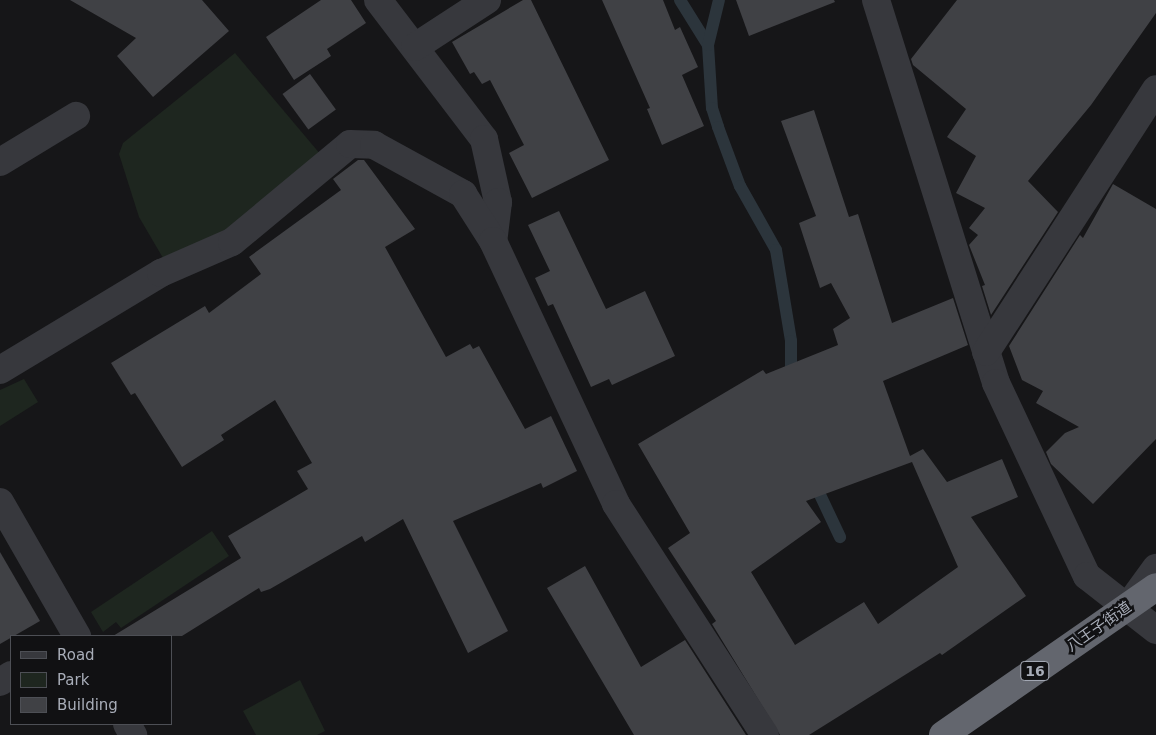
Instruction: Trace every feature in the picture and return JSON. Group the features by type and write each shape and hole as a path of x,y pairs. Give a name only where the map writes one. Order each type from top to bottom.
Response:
{"highway":[{"name":"八王子街道","path":"943,735 1156,587"}],"street":[{"path":"378,0 484,139 498,202 494,241"},
{"path":"415,47 487,0"},
{"path":"876,0 996,383 1087,576 1128,606 1156,630"},
{"path":"986,352 1156,89"},
{"path":"0,162 76,116"},
{"path":"0,370 142,288 161,273 232,242 350,144 374,145 463,194 494,241 616,504 765,735"},
{"path":"0,502 76,635"},
{"path":"1128,606 1156,568"}],"green space":[{"path":"235,53 321,155 232,234 163,258 139,217 119,154 123,143"},
{"path":"24,379 38,402 0,426 0,390"},
{"path":"212,531 229,556 121,628 116,622 103,632 91,612"},
{"path":"300,680 325,731 317,735 256,735 243,711"}],"building":[{"path":"70,0 202,0 229,31 153,97 117,56 136,38"},
{"path":"321,0 351,0 366,23 327,49 331,56 294,80 266,37"},
{"path":"523,0 531,0 609,160 532,198 509,153 524,145 490,80 482,84 474,72 470,74 452,42"},
{"path":"602,0 663,0 675,30 680,27 698,67 682,75 704,126 662,145 647,109 650,108"},
{"path":"736,0 834,0 835,2 749,36"},
{"path":"957,0 1156,0 1156,13 1091,105 1028,181 1058,212 991,315 982,286 985,285 969,245 978,235 969,228 985,208 956,193 976,156 947,137 966,109 913,65 911,59"},
{"path":"310,74 336,110 308,130 282,94"},
{"path":"814,110 849,217 858,214 892,323 953,298 968,345 883,381 910,456 923,449 947,482 1002,459 1018,497 971,517 1026,596 942,655 940,653 809,735 780,735 712,624 716,621 668,548 690,533 638,444 763,370 766,374 838,345 833,329 850,318 831,283 820,288 799,223 816,216 781,121","holes":["912,462 958,567 878,624 864,602 795,645 751,572 821,522 806,501"]},
{"path":"358,160 364,160 415,229 385,247 446,357 470,344 473,349 479,346 525,429 551,416 577,471 543,488 541,483 453,521 508,631 468,653 403,519 365,542 362,536 270,589 261,592 259,588 182,636 115,635 241,558 228,536 308,489 297,471 312,463 275,400 221,435 224,440 182,467 135,393 131,395 111,363 205,306 209,313 261,274 249,257 341,190 333,179"},
{"path":"1113,184 1156,209 1156,439 1093,504 1051,464 1046,452 1065,433 1079,427 1036,403 1043,391 1022,380 1009,346 1080,235 1083,238"},
{"path":"559,211 606,309 645,291 675,356 612,385 609,379 591,387 553,304 548,306 535,278 550,271 528,225"},
{"path":"0,552 40,621 16,635 10,635 10,638 0,644"},
{"path":"585,566 641,667 685,640 746,735 634,735 547,588"}],"waterway":[{"path":"680,0 708,45 712,108 740,186 776,250 791,341 791,379"},
{"path":"708,45 719,0"},
{"path":"814,482 840,537"}]}
